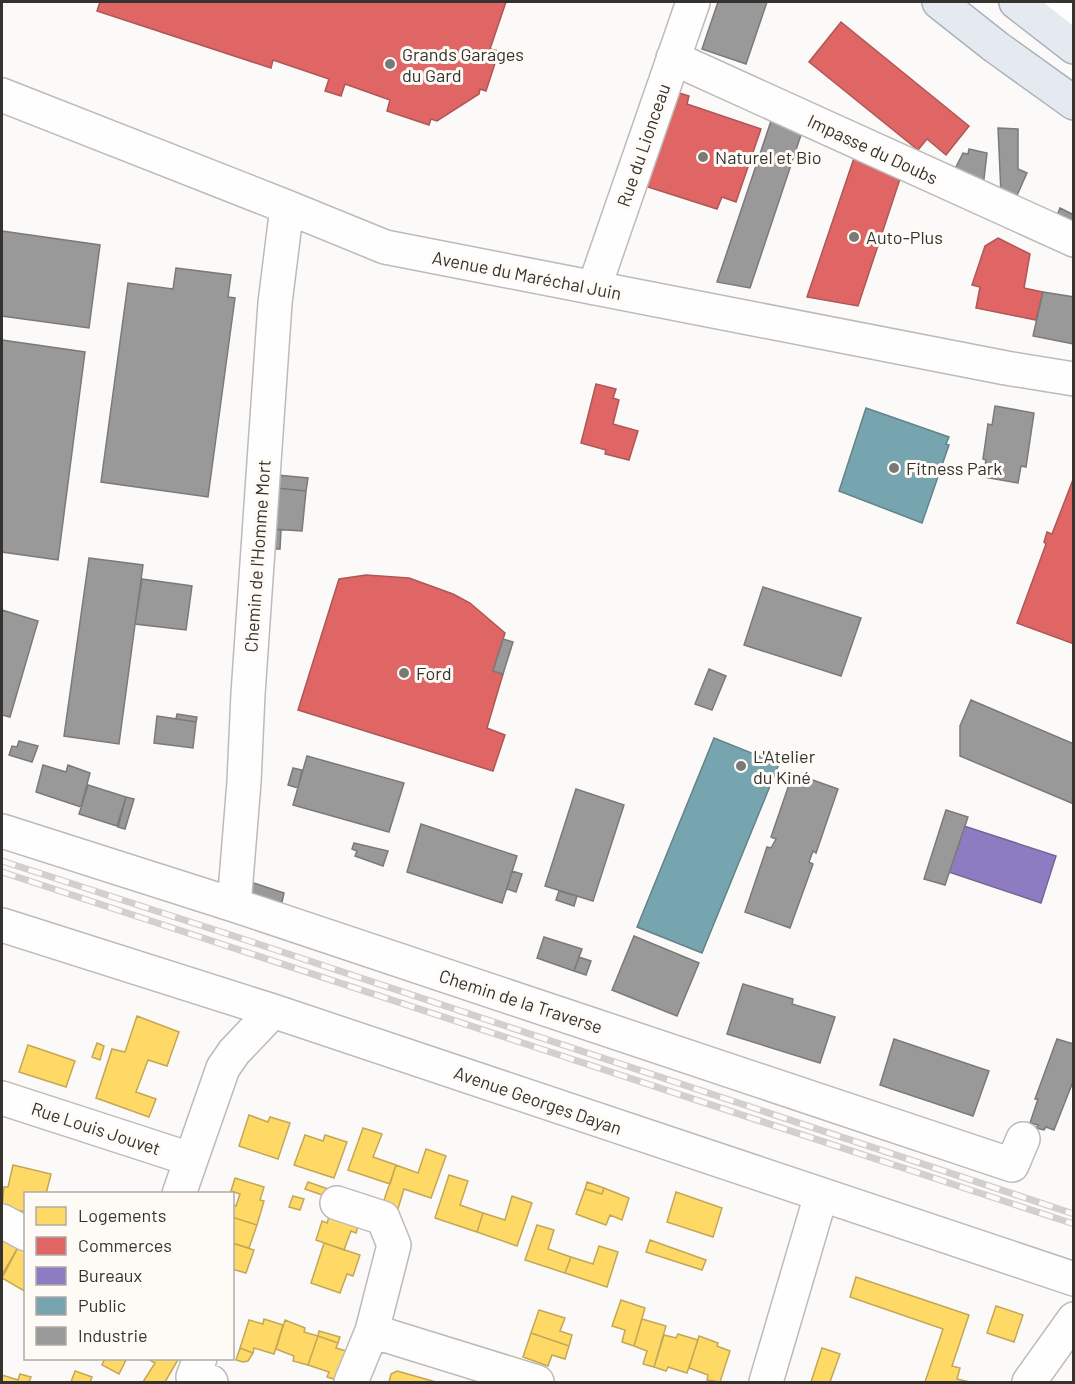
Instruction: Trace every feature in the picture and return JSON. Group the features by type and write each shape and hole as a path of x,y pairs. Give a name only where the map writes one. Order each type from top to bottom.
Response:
{"main road":[{"path":"939,2 996,47 1074,103"},
{"path":"1016,2 1074,47"}],"street":[{"name":"Rue du Lionceau","path":"594,288 693,2"},
{"path":"1061,2 1074,11"},
{"name":"Impasse du Doubs","path":"673,58 1074,240"},
{"name":"Avenue du Maréchal Juin","path":"2,95 385,247 1006,368 1074,379"},
{"name":"Chemin de l'Homme Mort","path":"234,905 275,303 288,207"},
{"name":"Chemin de la Traverse","path":"2,831 234,905 1012,1165 1023,1138"},
{"name":"Avenue Georges Dayan","path":"2,925 273,1011 1074,1279"},
{"path":"180,1192 222,1068 273,1011"},
{"name":"Rue Louis Jouvet","path":"2,1098 190,1159"},
{"path":"766,1383 821,1195"},
{"path":"337,1203 383,1218 394,1245 372,1330 351,1383"},
{"path":"2,1221 24,1233"},
{"path":"1029,1383 1074,1319"},
{"path":"372,1330 537,1383"}],"building: Logements":[{"path":"137,1016 179,1032 167,1066 148,1060 136,1092 156,1099 149,1117 96,1098 112,1049 125,1052"},
{"path":"97,1043 104,1046 100,1060 92,1057"},
{"path":"28,1045 75,1061 66,1087 19,1072"},
{"path":"249,1115 268,1122 270,1117 290,1123 278,1159 239,1146"},
{"path":"363,1128 382,1134 373,1157 396,1165 390,1184 348,1170"},
{"path":"305,1135 323,1141 325,1135 347,1142 334,1178 294,1165"},
{"path":"426,1149 446,1156 431,1198 404,1189 397,1212 382,1206 396,1165 418,1173"},
{"path":"13,1165 51,1174 46,1192 24,1192 24,1212 2,1207 4,1187 8,1187"},
{"path":"449,1175 468,1181 460,1205 483,1213 477,1232 435,1218"},
{"path":"235,1178 264,1187 260,1200 264,1201 257,1225 234,1218 234,1206 236,1206 240,1194 231,1191"},
{"path":"308,1182 331,1190 328,1197 305,1189"},
{"path":"587,1182 604,1188 602,1194 585,1189"},
{"path":"604,1188 629,1198 622,1220 610,1215 606,1225 576,1214 585,1189 602,1194"},
{"path":"676,1192 722,1208 713,1237 667,1222"},
{"path":"293,1196 304,1199 300,1210 289,1207"},
{"path":"512,1196 532,1203 517,1246 477,1232 483,1213 505,1220"},
{"path":"332,1208 361,1217 356,1233 351,1231 344,1250 316,1240 322,1221 327,1223"},
{"path":"234,1218 257,1225 249,1248 234,1244"},
{"path":"537,1225 554,1230 548,1249 571,1257 565,1273 525,1260"},
{"path":"2,1237 22,1240 2,1275"},
{"path":"22,1240 24,1241 24,1291 2,1278"},
{"path":"650,1240 706,1260 702,1270 646,1252"},
{"path":"324,1243 360,1255 353,1276 347,1274 340,1293 311,1283"},
{"path":"234,1244 254,1250 246,1273 234,1270"},
{"path":"599,1246 618,1252 607,1287 565,1273 571,1257 593,1264"},
{"path":"856,1277 969,1315 952,1366 960,1368 957,1379 970,1382 925,1382 943,1329 850,1297"},
{"path":"621,1300 645,1308 634,1346 622,1342 625,1330 612,1326"},
{"path":"996,1306 1023,1315 1014,1342 987,1333"},
{"path":"539,1310 565,1318 560,1331 572,1335 569,1346 531,1333"},
{"path":"264,1319 283,1325 274,1354 254,1348 253,1353 240,1348 249,1320 263,1324"},
{"path":"642,1319 666,1326 654,1367 643,1364 647,1351 634,1346"},
{"path":"285,1320 305,1328 304,1332 318,1336 308,1365 293,1361 294,1356 276,1349"},
{"path":"319,1331 340,1337 338,1343 318,1336"},
{"path":"531,1333 569,1346 565,1359 552,1355 548,1366 523,1357"},
{"path":"678,1334 698,1340 687,1373 668,1367 666,1371 654,1367 664,1335 676,1338"},
{"path":"318,1336 338,1343 336,1348 350,1352 340,1381 327,1377 329,1372 308,1365"},
{"path":"699,1336 718,1343 717,1346 730,1351 720,1382 707,1380 708,1375 689,1368"},
{"path":"240,1348 253,1353 248,1361 236,1360"},
{"path":"822,1348 840,1354 830,1382 811,1382"},
{"path":"104,1360 126,1360 119,1374 102,1365"},
{"path":"150,1360 178,1360 165,1382 143,1382 155,1363"},
{"path":"75,1371 92,1377 90,1382 71,1382"},
{"path":"397,1371 436,1382 389,1382 391,1374"},
{"path":"20,1374 31,1377 29,1382 2,1382 2,1375 18,1380"}],"building: Commerces":[{"name":"Grands Garages du Gard","path":"100,2 506,2 490,49 499,51 486,91 480,89 479,94 437,121 431,119 429,125 387,111 390,100 345,84 341,96 325,91 329,79 273,60 271,68 97,11"},
{"path":"841,22 969,126 946,155 927,139 918,150 809,62"},
{"name":"Naturel et Bio","path":"676,92 689,96 687,104 761,129 736,202 722,197 717,209 645,186"},
{"name":"Auto-Plus","path":"855,155 901,176 858,306 807,297"},
{"path":"998,238 1030,254 1024,288 1043,292 1036,320 976,308 980,287 972,285 985,246"},
{"path":"596,384 616,389 613,398 619,400 613,424 638,431 629,460 605,454 606,450 581,443"},
{"path":"1074,477 1074,644 1017,623 1046,544 1044,542 1047,532 1052,534"},
{"name":"Ford","path":"366,575 409,578 453,594 470,603 505,633 493,671 503,674 487,728 505,735 493,771 298,710 339,579"}],"building: Bureaux":[{"path":"964,826 1056,856 1041,903 949,872"}],"building: Public":[{"name":"Fitness Park","path":"866,408 949,437 946,444 949,445 922,523 839,491"},
{"path":"714,738 779,764 702,953 637,927"}],"building: Industrie":[{"path":"718,2 767,2 746,64 702,49"},
{"path":"772,118 802,132 750,288 717,282"},
{"path":"998,128 1018,129 1018,169 1027,173 1015,200 1001,193"},
{"path":"969,149 987,153 983,187 953,173 963,153 968,154"},
{"path":"1060,208 1074,215 1074,226 1056,218"},
{"path":"2,231 100,245 89,328 2,316"},
{"path":"176,268 231,275 228,297 235,298 208,497 101,482 128,283 173,289"},
{"path":"1043,292 1074,297 1074,344 1033,336"},
{"path":"2,340 85,352 58,560 2,552"},
{"path":"995,406 1034,413 1026,467 1021,466 1018,483 983,477 988,424 992,425"},
{"path":"277,475 308,478 306,491 276,488"},
{"path":"276,488 306,491 302,531 272,529"},
{"path":"272,529 281,530 280,549 270,549"},
{"path":"89,558 143,565 119,744 64,736"},
{"path":"142,579 192,586 186,630 135,624"},
{"path":"763,587 861,618 841,676 744,645"},
{"path":"2,610 38,621 10,717 2,715"},
{"path":"503,639 513,642 503,674 493,671"},
{"path":"709,669 726,676 712,710 695,704"},
{"path":"971,700 1074,744 1074,804 960,756 960,726"},
{"path":"177,714 197,717 196,722 176,719"},
{"path":"157,716 196,722 193,748 154,743"},
{"path":"19,741 38,746 32,762 9,755 12,746 17,747"},
{"path":"307,756 404,783 389,832 293,805"},
{"path":"43,765 66,772 68,765 90,773 81,807 36,792"},
{"path":"293,768 302,770 298,788 288,785"},
{"path":"793,773 838,789 816,853 813,851 809,862 813,864 790,928 745,912 767,847 771,848 776,839 771,837"},
{"path":"88,785 126,797 117,826 79,814"},
{"path":"576,789 624,805 593,901 545,886"},
{"path":"126,797 134,799 125,829 118,827"},
{"path":"946,810 968,817 945,885 924,879"},
{"path":"421,824 517,856 502,903 407,872"},
{"path":"354,843 388,851 383,866 355,856 357,851 352,849"},
{"path":"512,871 522,874 516,892 507,889"},
{"path":"248,881 284,893 280,911 247,900"},
{"path":"559,891 577,896 574,906 556,900"},
{"path":"634,936 699,963 677,1016 612,990"},
{"path":"544,937 582,949 574,971 537,958"},
{"path":"579,957 591,961 586,975 574,971"},
{"path":"743,984 793,999 792,1004 835,1017 820,1063 727,1034"},
{"path":"894,1039 989,1071 973,1116 880,1085"},
{"path":"1057,1039 1074,1044 1074,1079 1054,1130 1046,1127 1044,1130 1030,1123 1038,1099 1035,1099"}],"railway":[{"path":"2,861 1074,1214"},
{"path":"2,872 1074,1224"}],"place":[{"name":"Grands Garages du Gard","path":"390,64"},
{"name":"Naturel et Bio","path":"703,157"},
{"name":"Auto-Plus","path":"854,237"},
{"name":"Fitness Park","path":"894,468"},
{"name":"Ford","path":"404,673"},
{"name":"L'Atelier du Kiné","path":"741,766"}]}
